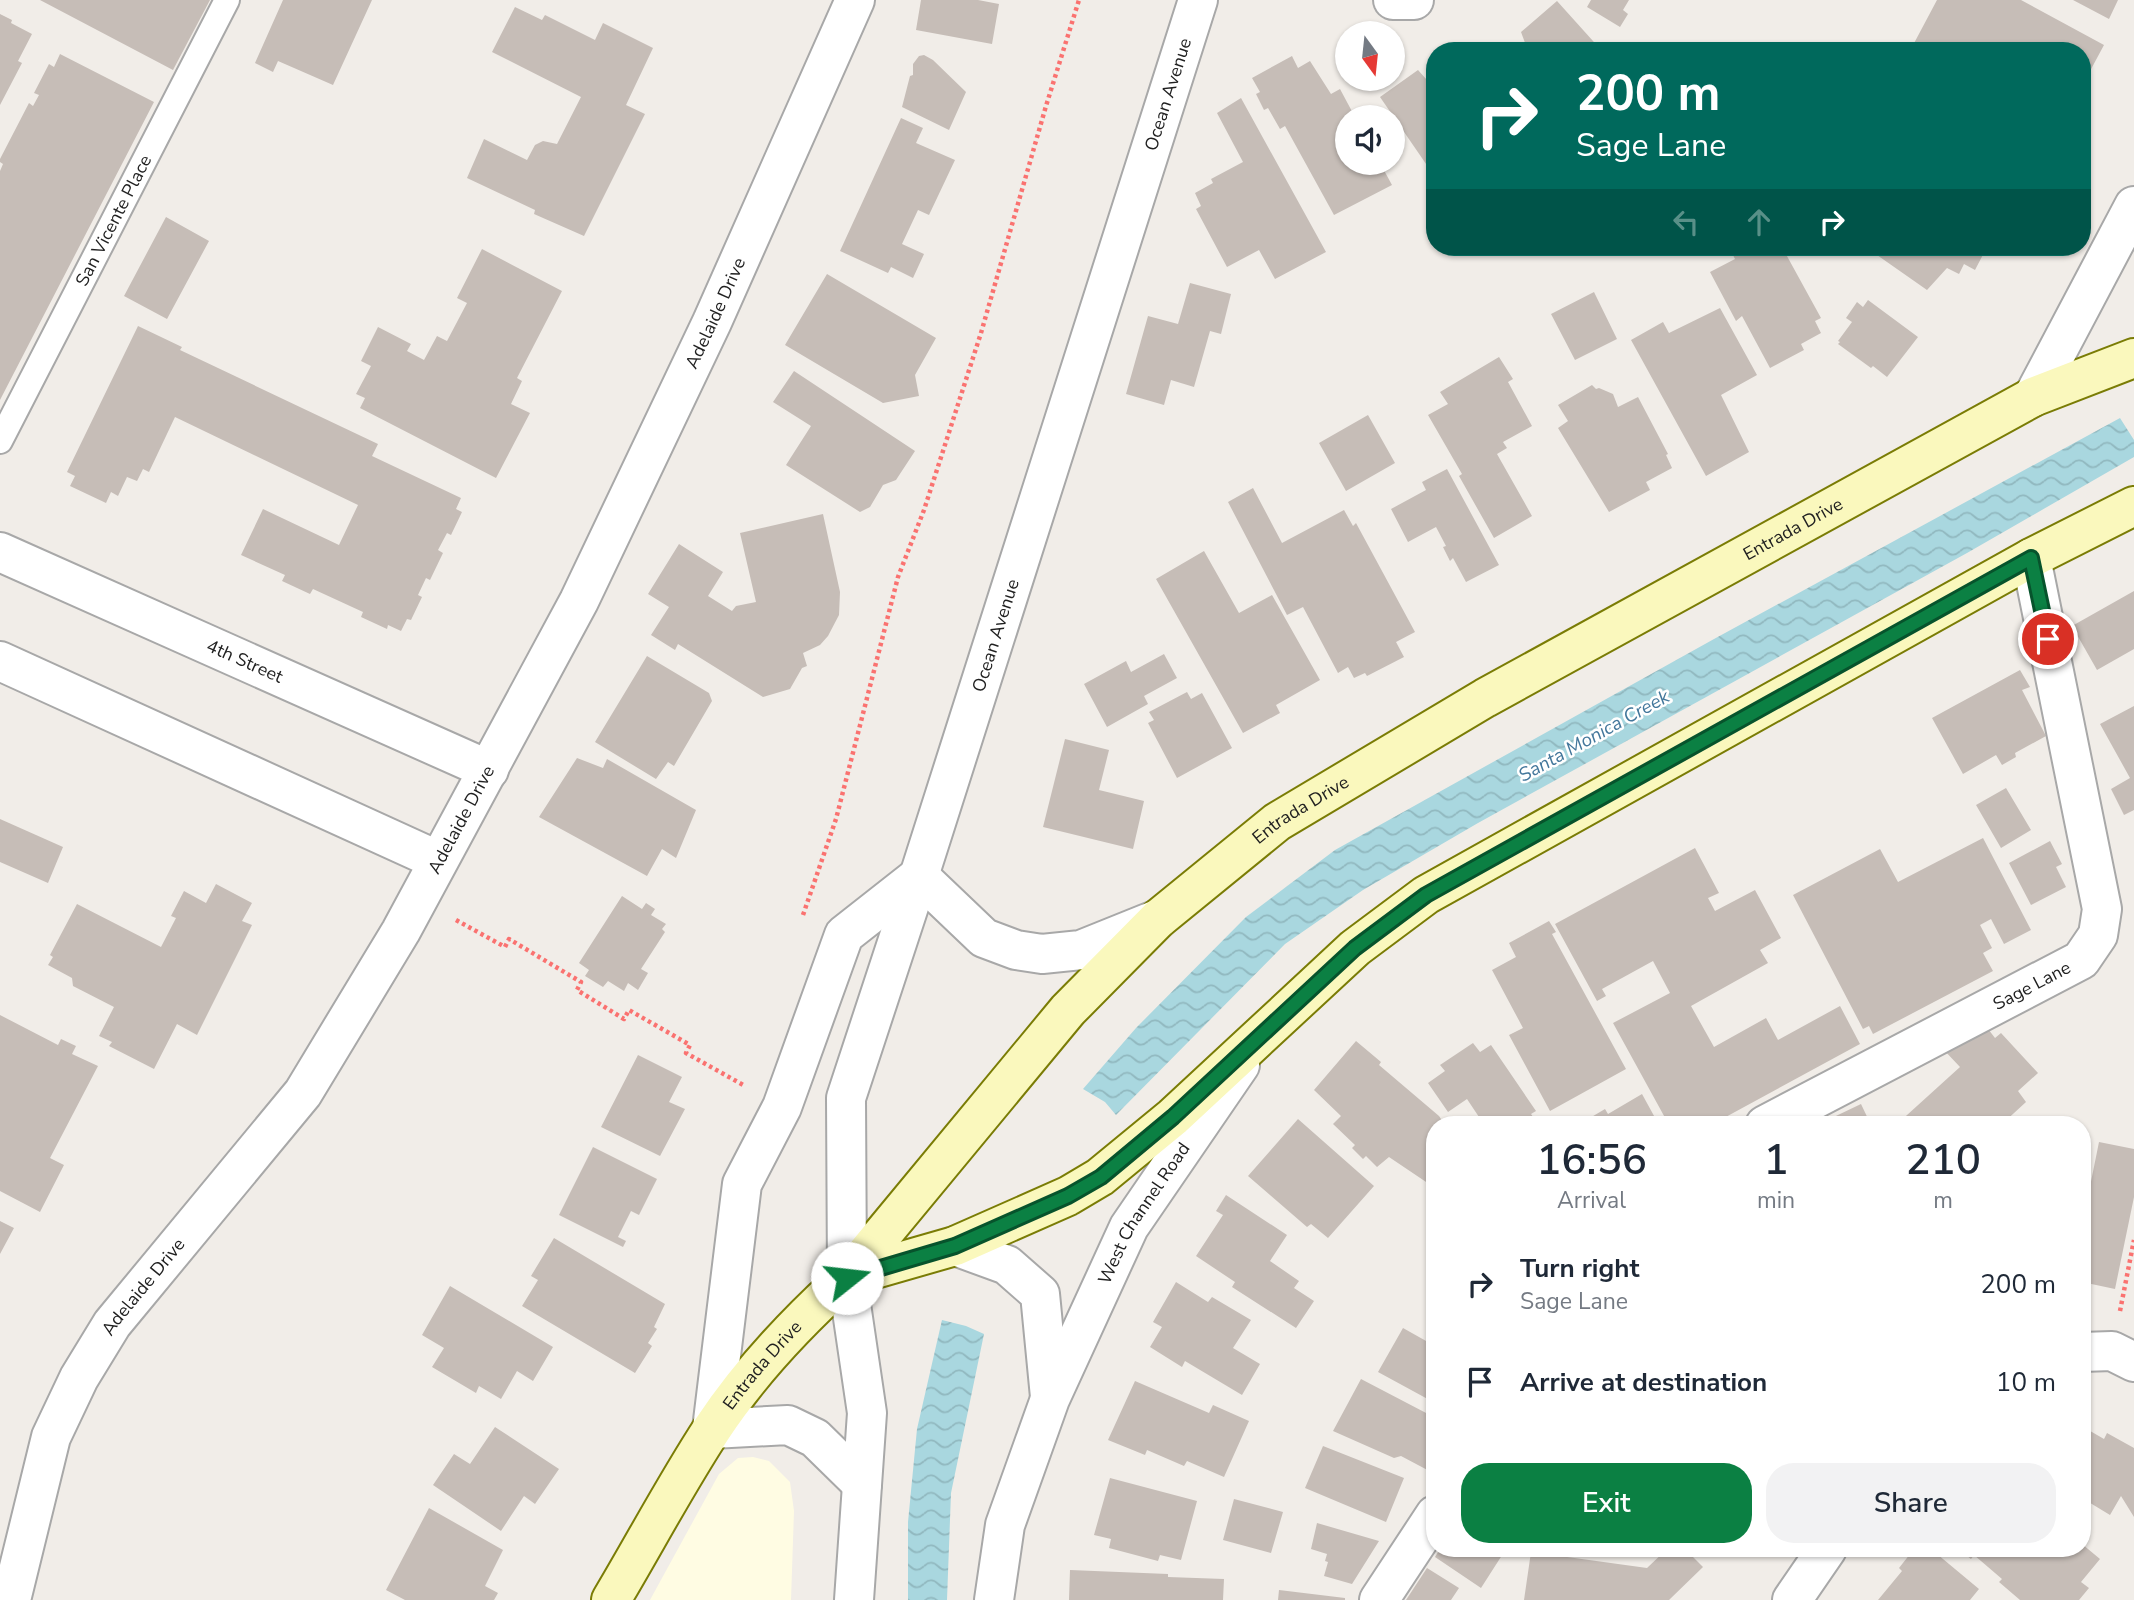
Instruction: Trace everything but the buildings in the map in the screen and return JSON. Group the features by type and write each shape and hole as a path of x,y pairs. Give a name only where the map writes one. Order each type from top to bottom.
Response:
{"street":[{"name":"Adelaide Drive","path":"11,1600 51,1437 79,1378 112,1324 303,1093 401,931 579,601 706,334 855,0"},
{"name":"Ocean Avenue","path":"854,1600 867,1413 847,1278 846,1098 1198,0"},
{"path":"1393,0 1414,0"},
{"path":"2033,397 2134,206"},
{"path":"2033,397 2134,358"},
{"name":"Entrada Drive","path":"611,1600 712,1429 744,1387 806,1314 847,1278 1068,1010 1158,919 1217,869 1278,821 1485,698 2033,397"},
{"name":"West Channel Road","path":"847,1278 955,1246 1068,1196 1101,1177 1173,1117 1355,948 1426,895 2031,558 2134,506"},
{"name":"4th Street","path":"0,552 489,770"},
{"name":"Sage Lane","path":"1782,1116 2081,960 2098,935 2102,909 2031,558"},
{"path":"0,661 438,860"},
{"path":"862,1484 816,1438 788,1425 712,1429 742,1184 782,1107 844,935 919,876 984,938 1016,950 1042,954 1080,950 1158,919"},
{"name":"West Channel Road","path":"994,1600 1005,1525 1050,1399 1129,1227 1256,1040"},
{"name":"West Channel Road","path":"955,1246 1007,1265 1040,1294 1050,1399"},
{"path":"1379,1600 1426,1529"},
{"path":"1792,1600 1822,1557"}],"lane":[{"name":"San Vicente Place","path":"0,441 227,0"}],"path":[{"path":"839,948 802,917 836,820 898,577 924,510 981,332 1045,106 1079,0"},
{"path":"449,917 505,947 509,939 581,982 577,990 624,1019 629,1010 690,1045 686,1053 782,1107"},
{"path":"2110,1355 2134,1240"}],"shaded area":[{"path":"753,1457 769,1461 790,1482 794,1511 791,1600 650,1600 719,1474 738,1458"}],"water":[{"name":"Santa Monica Creek","path":"2120,418 2134,440 2134,457 1967,553 1478,823 1363,890 1285,944 1116,1115 1105,1102 1083,1089 1136,1028 1246,917 1335,850 1714,639"},
{"path":"942,1320 984,1334 951,1493 947,1600 908,1600 908,1522 917,1429"}],"route":[{"path":"847,1278 955,1246 1068,1196 1101,1177 1173,1117 1355,948 1426,895 2031,558 2048,639"}]}
